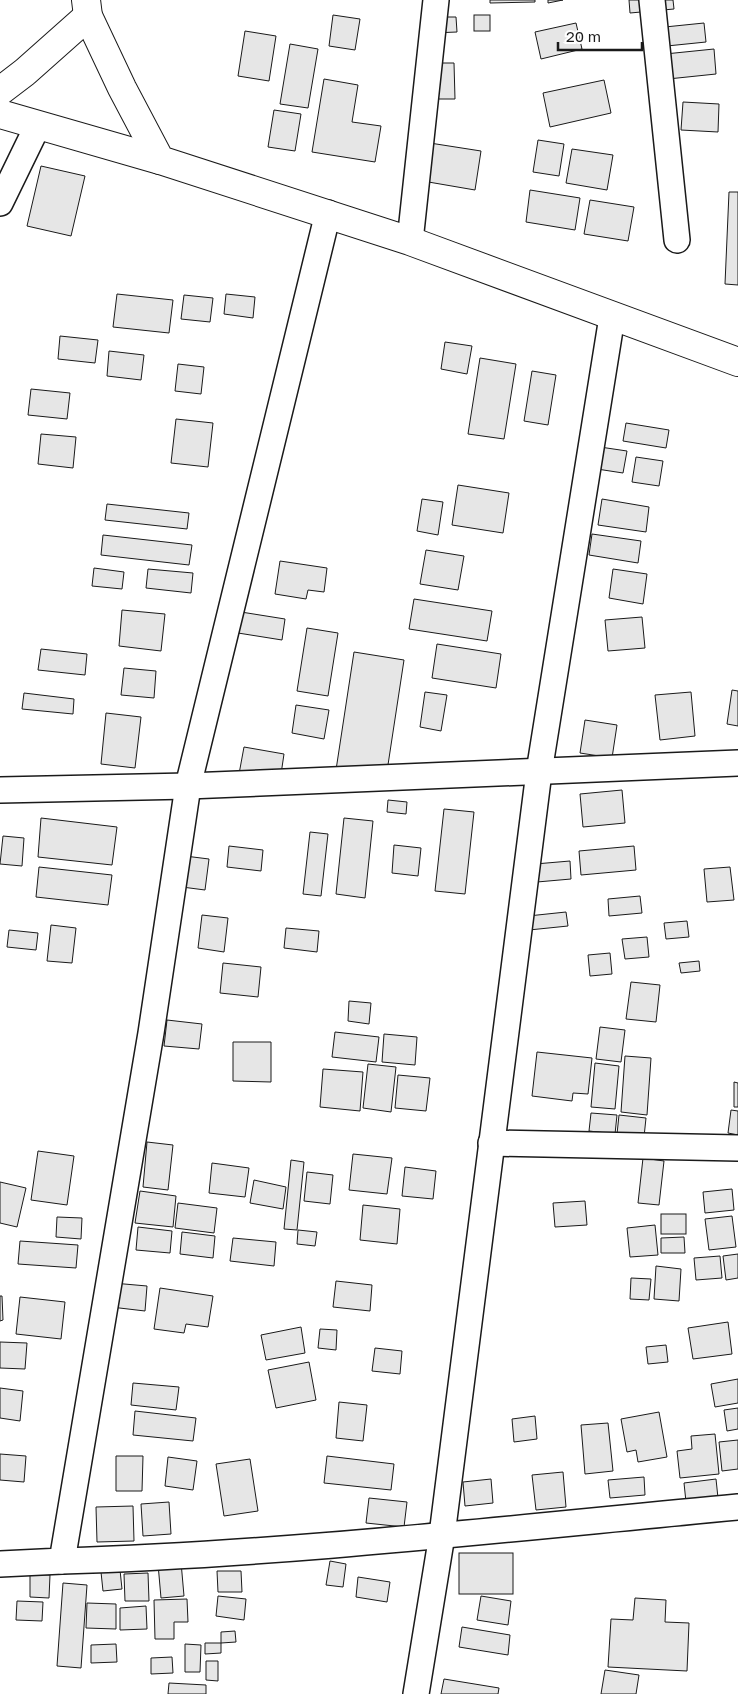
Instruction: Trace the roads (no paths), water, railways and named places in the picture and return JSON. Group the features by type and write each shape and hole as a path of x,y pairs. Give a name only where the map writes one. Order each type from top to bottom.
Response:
{"main road":[{"path":"0,91 25,72 87,8 122,88 160,160"},
{"path":"0,114 160,160 328,213 410,241 738,362"}],"street":[{"path":"410,241 436,0"},
{"path":"652,0 677,240"},
{"path":"0,203 38,125"},
{"path":"62,1561 148,1052 188,786 328,213"},
{"path":"416,1694 442,1535 539,772 612,317"},
{"path":"0,790 188,786 738,763"},
{"path":"491,1143 738,1148"},
{"path":"0,1564 131,1559 442,1535 738,1507"}]}
